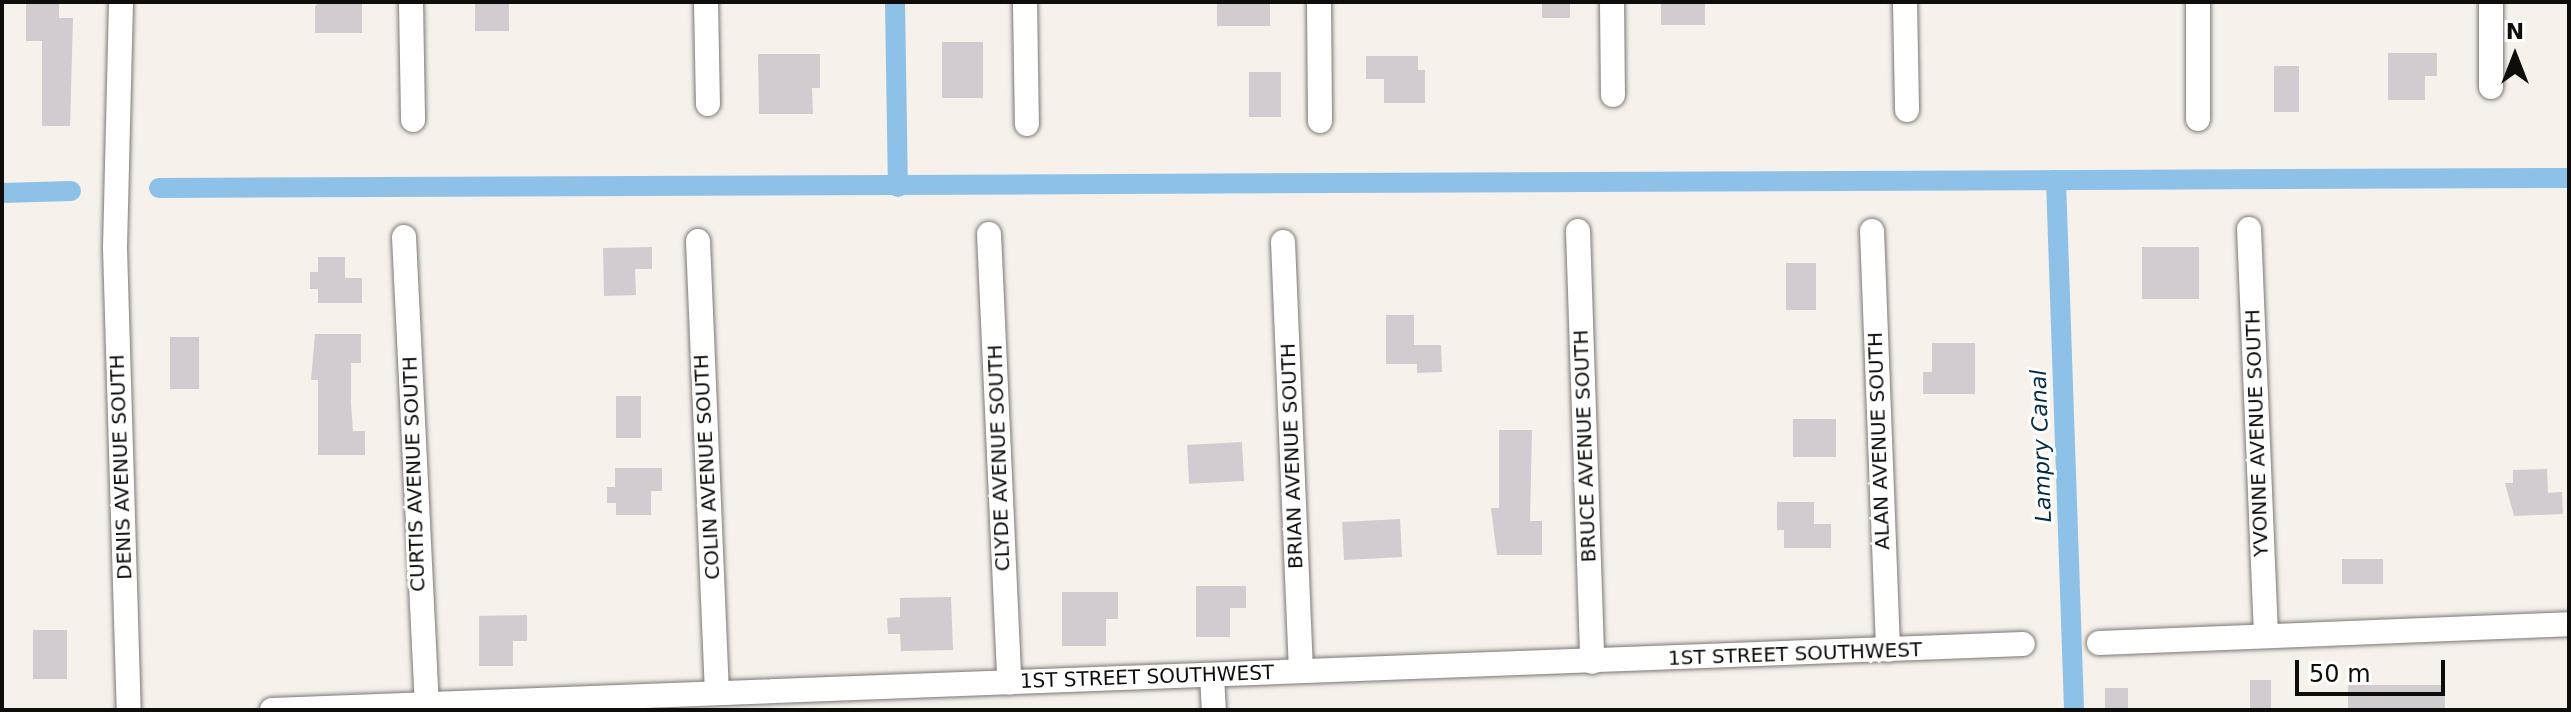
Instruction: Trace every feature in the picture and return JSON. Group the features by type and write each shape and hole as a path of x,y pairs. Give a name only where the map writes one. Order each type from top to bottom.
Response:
{"street":[{"name":"DENIS AVENUE SOUTH","path":"121,2 116,224 129,710"},
{"path":"411,2 413,120"},
{"path":"706,2 708,104"},
{"path":"1025,2 1027,124"},
{"path":"1319,2 1320,121"},
{"path":"1612,2 1613,95"},
{"path":"1905,2 1907,110"},
{"path":"2198,2 2198,119"},
{"path":"2491,2 2491,87"},
{"name":"YVONNE AVENUE SOUTH","path":"2249,229 2266,636"},
{"name":"BRUCE AVENUE SOUTH","path":"1578,231 1592,662"},
{"name":"ALAN AVENUE SOUTH","path":"1872,231 1888,650"},
{"name":"CLYDE AVENUE SOUTH","path":"989,234 1009,683"},
{"name":"CURTIS AVENUE SOUTH","path":"404,237 425,707"},
{"name":"COLIN AVENUE SOUTH","path":"698,241 717,693"},
{"name":"BRIAN AVENUE SOUTH","path":"1283,242 1301,671"},
{"path":"2099,643 2569,624"},
{"name":"1ST STREET SOUTHWEST","path":"272,710 425,707 717,693 2023,644"},
{"path":"1212,675 1214,710"}],"building":[{"path":"26,2 59,2 59,18 73,18 70,126 42,126 42,41 26,41"},
{"path":"321,2 362,2 362,33 315,33 315,6"},
{"path":"475,2 509,2 509,31 475,31"},
{"path":"1217,2 1270,2 1270,26 1217,26"},
{"path":"1542,2 1570,2 1570,18 1542,18"},
{"path":"1661,2 1705,2 1705,25 1661,25"},
{"path":"942,42 983,42 983,98 942,98"},
{"path":"2388,53 2437,53 2437,76 2425,76 2425,100 2388,100"},
{"path":"758,54 820,54 820,88 812,88 813,114 759,114"},
{"path":"1366,56 1418,56 1418,70 1425,70 1425,103 1384,103 1384,79 1366,79"},
{"path":"2274,66 2299,66 2299,112 2274,112"},
{"path":"1249,72 1281,72 1281,117 1249,117"},
{"path":"652,247 652,269 635,269 636,295 604,296 603,248"},
{"path":"2142,247 2199,247 2199,299 2142,299"},
{"path":"318,257 345,257 345,278 362,278 362,303 318,303 318,289 310,289 310,272 318,272"},
{"path":"1786,263 1816,263 1816,310 1786,310"},
{"path":"1386,315 1414,315 1414,345 1441,345 1442,372 1417,373 1417,364 1386,364"},
{"path":"315,334 361,334 361,363 351,363 351,404 353,431 365,431 365,455 318,455 318,380 311,380"},
{"path":"170,337 199,337 199,389 170,389"},
{"path":"1932,343 1975,343 1975,394 1923,394 1923,372 1932,372"},
{"path":"616,396 641,396 641,438 616,438"},
{"path":"1793,419 1836,419 1836,457 1793,457"},
{"path":"1499,430 1532,430 1530,521 1542,521 1542,555 1497,555 1491,508 1499,508"},
{"path":"1242,442 1244,481 1189,484 1187,445"},
{"path":"615,468 662,468 662,491 651,491 651,515 616,515 616,503 607,503 607,487 615,487"},
{"path":"2547,469 2548,493 2562,492 2563,514 2514,516 2505,483 2513,483 2513,470"},
{"path":"1777,502 1814,502 1814,524 1831,524 1831,548 1784,548 1784,530 1777,530"},
{"path":"1400,519 1402,557 1344,560 1342,522"},
{"path":"2342,559 2383,559 2383,584 2342,584"},
{"path":"1196,586 1246,586 1246,608 1230,608 1230,637 1196,637"},
{"path":"1062,592 1118,592 1118,619 1106,619 1106,646 1062,646"},
{"path":"951,597 953,650 901,651 900,634 888,634 887,618 900,617 900,598"},
{"path":"527,615 527,641 513,641 513,666 479,666 479,616"},
{"path":"33,630 67,630 67,679 33,679"},
{"path":"2250,680 2271,680 2271,710 2250,710"},
{"path":"2348,685 2445,685 2445,710 2348,710"},
{"path":"2105,688 2128,688 2128,710 2105,710"}],"waterway":[{"path":"895,2 898,187"},
{"path":"159,188 2569,178"},
{"name":"Lampry Canal","path":"2056,180 2074,710"},
{"path":"2,193 71,191"}]}
